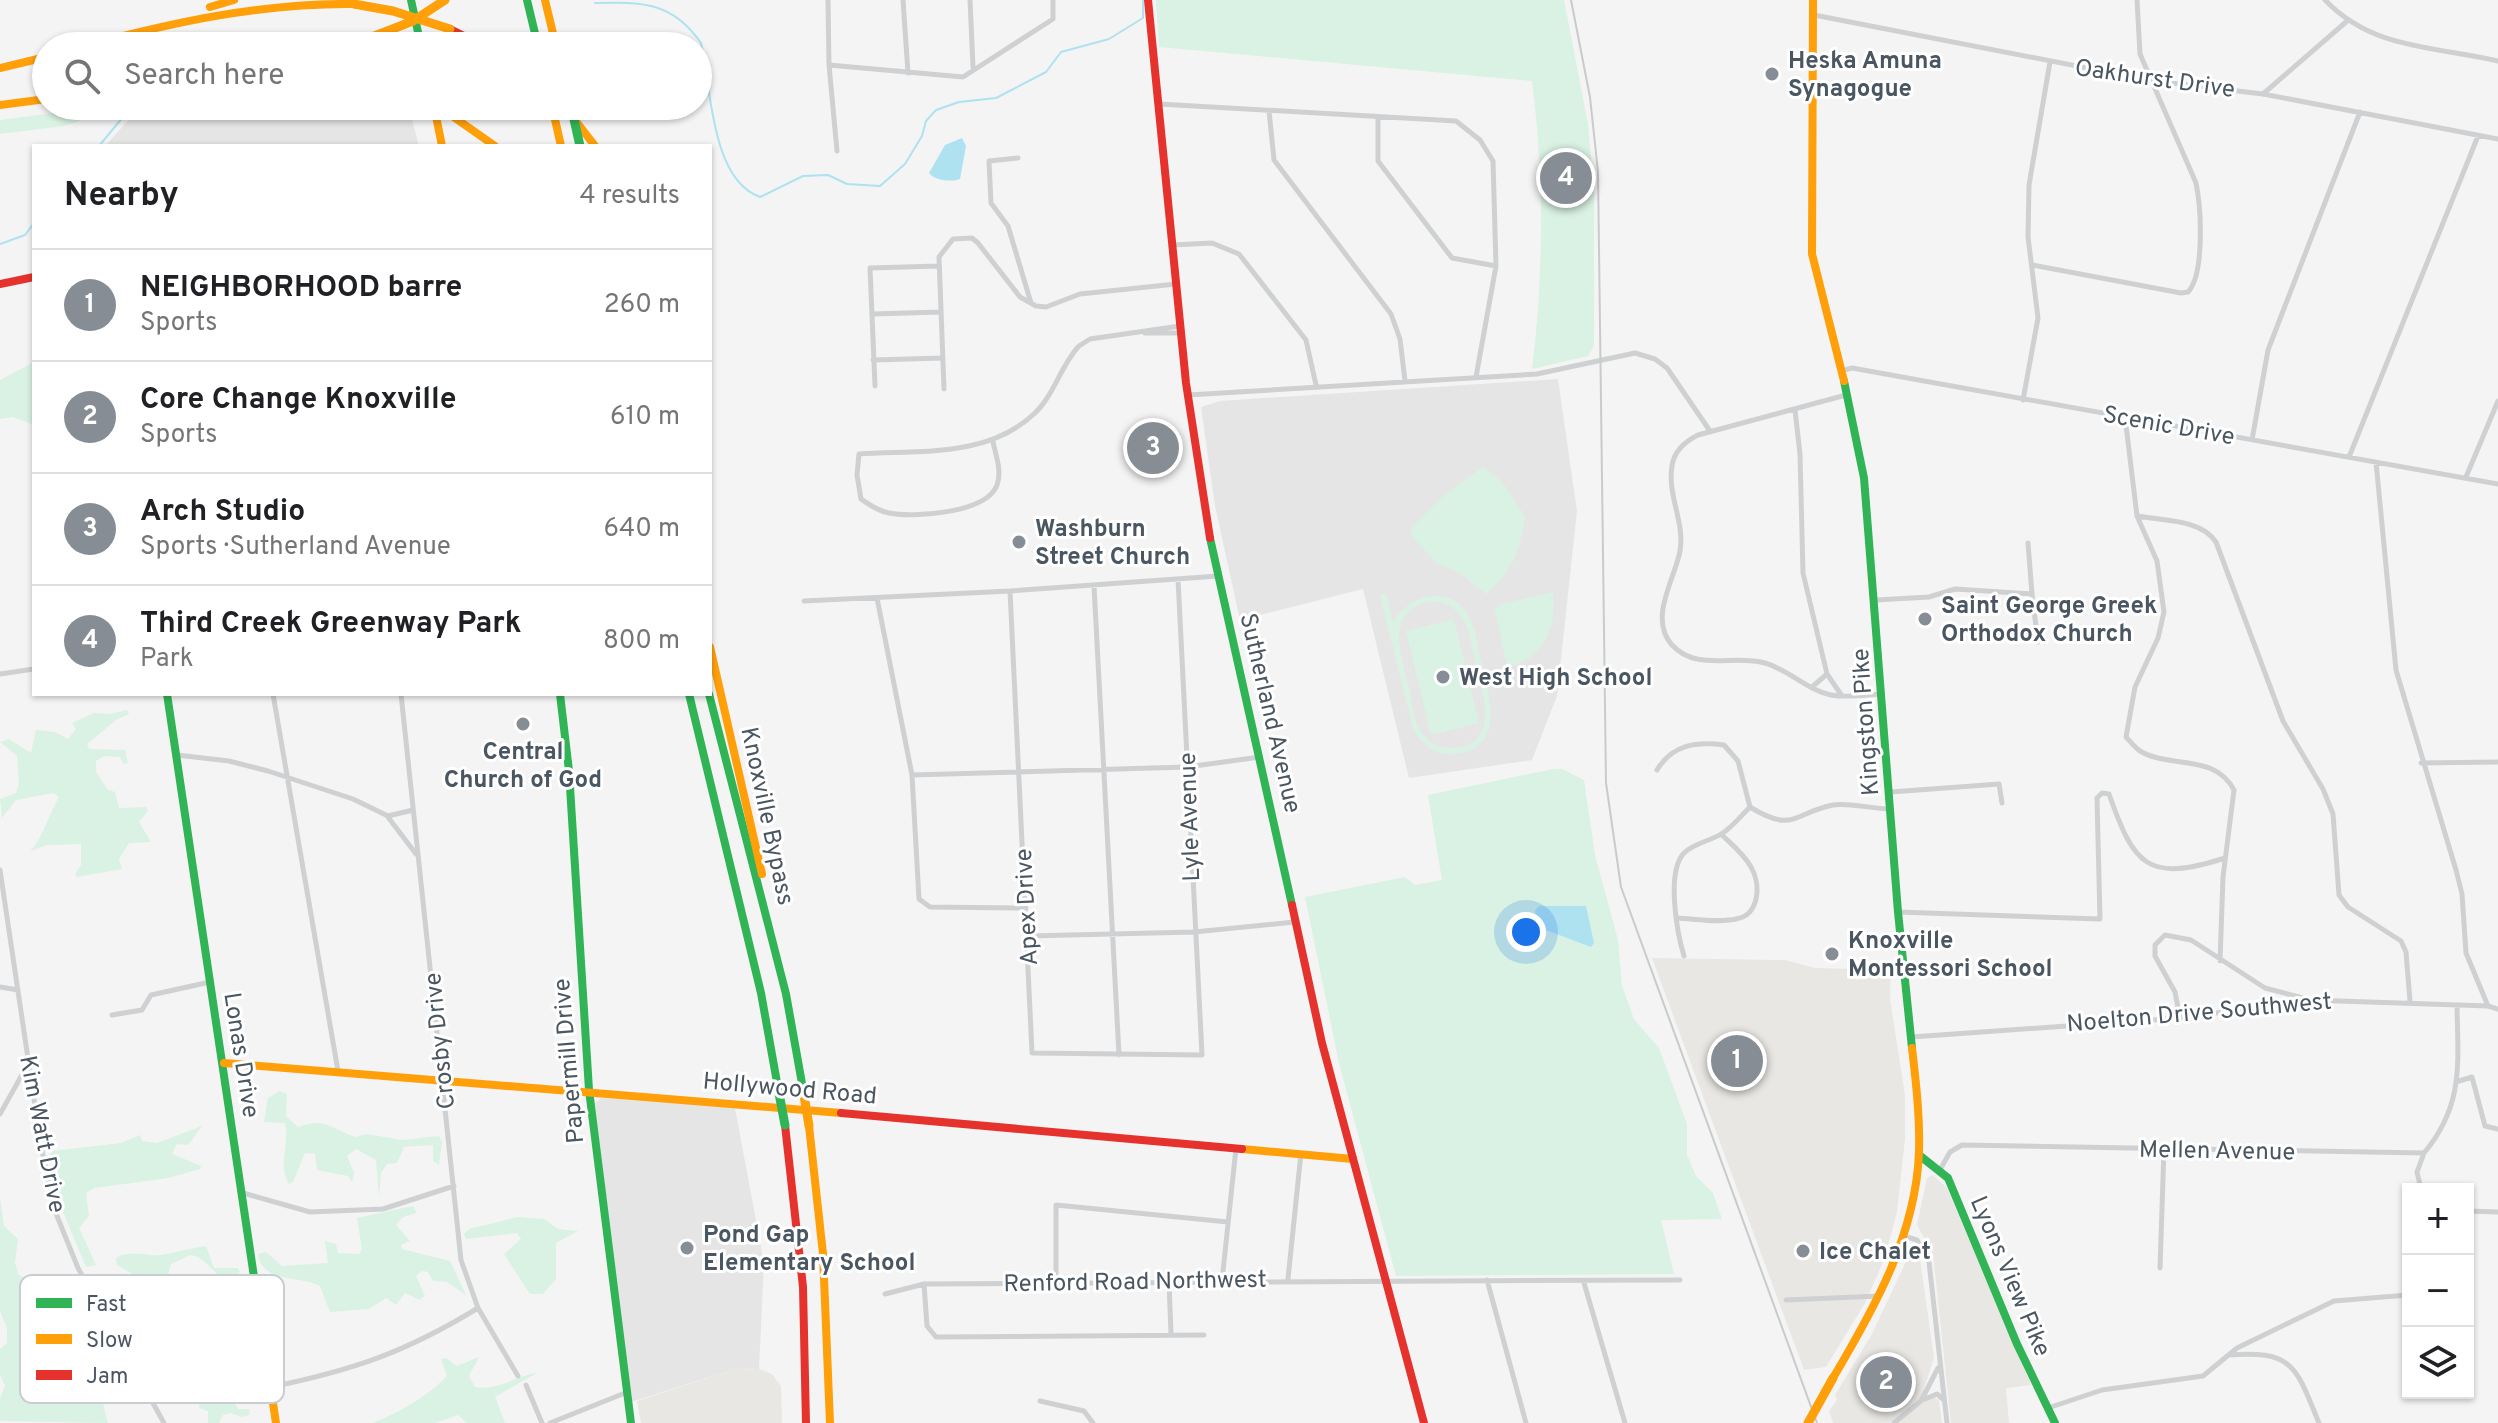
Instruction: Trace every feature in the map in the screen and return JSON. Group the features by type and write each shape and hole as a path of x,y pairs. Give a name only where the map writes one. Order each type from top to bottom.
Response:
{"main road":[{"path":"134,32 234,0"},
{"path":"411,0 418,32"},
{"path":"385,32 413,21 445,0"},
{"path":"527,0 535,32"},
{"path":"545,0 553,32"},
{"name":"Sutherland Avenue","path":"1148,0 1176,284 1202,501 1325,1053 1424,1423"},
{"name":"Kingston Pike","path":"1808,1423 1880,1296 1903,1236 1919,1155 1919,1110 1898,912 1884,694 1864,478 1812,254 1813,0"},
{"path":"159,25 256,5 354,4 393,11 456,32"},
{"path":"0,68 32,60"},
{"path":"0,105 32,101"},
{"path":"438,120 442,144"},
{"path":"459,120 493,144"},
{"path":"555,120 561,144"},
{"path":"574,120 580,144"},
{"path":"575,120 593,144"},
{"path":"0,284 32,277"},
{"name":"Knoxville Bypass","path":"712,655 755,838 786,994"},
{"name":"Lonas Drive","path":"167,696 255,1275"},
{"name":"Papermill Drive","path":"560,696 569,771 589,1090 631,1423"},
{"path":"689,696 761,993 785,1125 803,1287 806,1423"},
{"path":"710,696 786,994 803,1089 823,1254 830,1423"},
{"name":"Hollywood Road","path":"224,1063 589,1090 1353,1159"},
{"path":"1919,1155 1941,1169"},
{"name":"Lyons View Pike","path":"1941,1169 1948,1178 1981,1263 2055,1423"},
{"name":"Lonas Drive","path":"273,1403 276,1423"}],"street":[{"path":"828,0 829,65 837,151"},
{"path":"903,0 908,73"},
{"path":"970,0 973,67"},
{"path":"829,65 957,78 969,74 973,67 1053,19 1053,0"},
{"path":"2032,265 2181,293 2196,281 2200,204 2196,183 2140,54 2137,0"},
{"path":"2325,0 2346,22 2384,38 2498,61"},
{"name":"Oakhurst Drive","path":"1813,15 2154,81 2263,94 2498,139"},
{"path":"2263,94 2346,22"},
{"path":"2023,400 2038,318 2028,237 2029,185 2050,62"},
{"path":"1159,104 1456,121 1480,140 1493,161 1496,266 1476,377"},
{"path":"1269,111 1274,160 1391,314 1400,339 1405,381"},
{"path":"2252,440 2268,350 2360,112"},
{"path":"1378,118 1378,161 1452,258 1496,266"},
{"path":"2349,457 2478,136"},
{"path":"1018,158 989,161 991,203 1008,226 1031,303"},
{"path":"944,389 939,266 946,244 953,239 972,238 1020,297 1046,307 1080,294 1176,284"},
{"path":"1173,245 1212,243 1239,254 1306,340 1316,385"},
{"path":"875,386 870,268 939,266"},
{"path":"872,314 941,312"},
{"path":"993,442 999,472 996,487 988,499 978,505 960,510 891,514 861,499 857,475 859,454 972,447 993,442 1037,412 1079,346 1090,339 1181,330"},
{"path":"1188,395 1537,374 1635,353 1655,359 1667,368 1710,431"},
{"path":"873,360 943,358"},
{"name":"Scenic Drive","path":"1840,371 1852,368 2498,484"},
{"path":"1847,395 1710,431 1685,441 1672,465 1671,482 1681,533 1680,551 1664,603 1669,642 1684,656 1704,662 1764,663 1812,687 1842,696 1884,694"},
{"path":"2466,478 2498,401"},
{"path":"1795,410 1803,573 1827,674 1842,696"},
{"path":"2125,417 2137,516 2157,561 2164,612 2158,638 2135,687 2126,737 2141,751 2205,765 2230,782 2234,800 2225,858 2220,961"},
{"path":"2376,462 2394,653 2421,763 2462,894 2466,953 2488,1006"},
{"path":"2137,516 2199,527 2209,531 2216,542 2283,721 2323,789 2333,814 2339,895 2348,907 2401,941 2406,952 2410,1001"},
{"path":"2028,543 2038,642"},
{"path":"804,601 1094,586 1219,575"},
{"name":"Lyle Avenue","path":"1178,579 1202,1055"},
{"path":"1094,586 1119,1055"},
{"path":"1876,600 1929,597 1955,589 2032,594"},
{"name":"Apex Drive","path":"1010,591 1029,936 1032,1053 1202,1055"},
{"path":"877,598 912,775 919,899 930,907 1026,908"},
{"path":"0,674 32,669"},
{"path":"1812,687 1827,674"},
{"path":"273,696 338,1072"},
{"name":"Crosby Drive","path":"401,696 445,1080 461,1260 478,1308 518,1376"},
{"path":"1657,770 1666,756 1677,748 1724,745 1738,761 1750,807"},
{"path":"177,755 229,761 353,799 388,816 404,834 419,859"},
{"path":"912,775 1187,767 1261,757"},
{"path":"2421,763 2498,762"},
{"path":"1891,792 1999,784 2002,803"},
{"path":"1898,912 2100,919 2097,798 2102,793 2109,794 2129,847 2146,863 2175,870 2225,858"},
{"path":"1750,807 1780,821 1798,820 1834,804 1891,809"},
{"path":"1684,956 1678,937 1674,893 1677,865 1693,847 1721,834 1750,807"},
{"path":"388,816 413,810"},
{"path":"1678,918 1733,920 1749,913 1755,904 1756,883 1752,868 1721,834"},
{"name":"Kim Watt Drive","path":"0,870 28,1063 55,1211 82,1275"},
{"path":"1029,936 1194,932 1296,922"},
{"path":"2180,1018 2175,992 2155,956 2155,945 2165,935 2191,940 2265,988 2309,1000"},
{"path":"112,1015 142,1010 151,995 210,982"},
{"path":"0,987 18,990"},
{"name":"Noelton Drive Southwest","path":"1911,1037 2180,1018 2309,1000 2410,1001 2498,1009"},
{"path":"2420,1183 2417,1172 2424,1153 2440,1133 2459,1081 2457,1006"},
{"path":"0,1114 28,1063"},
{"path":"2459,1081 2472,1077 2481,1120 2485,1126 2498,1129"},
{"name":"Mellen Avenue","path":"1941,1169 1950,1152 1962,1145 2424,1153"},
{"path":"1222,1281 1236,1147"},
{"path":"2160,1268 2164,1149"},
{"path":"1288,1279 1301,1153"},
{"path":"243,1193 310,1212 383,1209 454,1186"},
{"path":"1056,1282 1056,1205 1228,1222"},
{"path":"2474,1211 2498,1212"},
{"path":"1903,1236 1917,1240 1929,1262 1947,1423"},
{"name":"Renford Road Northwest","path":"885,1294 924,1284 1288,1279 1584,1283 1680,1280"},
{"path":"1487,1280 1526,1423"},
{"path":"1169,1282 1171,1334"},
{"path":"1584,1283 1625,1423"},
{"path":"924,1284 927,1326 936,1337 1204,1335"},
{"path":"2047,1408 2102,1390 2196,1378 2210,1372 2228,1355 2334,1301 2402,1295"},
{"path":"1786,1300 1880,1296"},
{"path":"284,1384 371,1363 429,1338 478,1308"},
{"path":"2228,1355 2270,1354 2291,1366 2319,1423"},
{"path":"1921,1401 1936,1379 1939,1363"},
{"path":"526,1385 542,1423"},
{"path":"550,1423 625,1393"},
{"path":"1894,1423 1921,1401 1937,1394 1944,1400"},
{"path":"1040,1401 1084,1411 1093,1423"},
{"name":"Kim Watt Drive","path":"153,1403 164,1423"}],"shaded area":[{"path":"129,120 412,120 418,144 107,144"},
{"name":"West High School","path":"1558,379 1577,511 1557,696 1532,760 1409,778 1363,589 1240,620 1215,506 1201,407 1220,401"},
{"path":"1652,958 1785,960 1815,968 1891,970 1890,999 1905,1095 1905,1139 1897,1212 1884,1260 1865,1303 1826,1367 1804,1370"},
{"name":"Pond Gap Elementary School","path":"601,1098 735,1108 764,1263 759,1369 738,1368 631,1402 595,1103"},
{"path":"1933,1175 1947,1188 2031,1385 2006,1388 2009,1423 1951,1423 1933,1254 1917,1225 1927,1178"},
{"path":"1910,1253 1920,1259 1934,1358 1923,1392 1939,1400 1942,1423 1833,1423 1829,1411 1837,1400 1835,1395 1872,1334"},
{"path":"738,1368 759,1369 772,1374 781,1386 782,1423 641,1423 637,1401"}],"green space":[{"path":"1156,0 1564,0 1588,124 1594,194 1594,346 1588,356 1532,369 1539,297 1541,225 1539,152 1532,81 1159,47"},
{"path":"32,116 32,120 79,120 64,126 0,134 0,120"},
{"path":"32,363 32,424 13,417 0,419 0,380"},
{"path":"1483,467 1503,483 1525,516 1514,560 1486,594 1460,573 1438,564 1411,536 1411,528 1442,497"},
{"path":"1553,592 1553,617 1545,640 1530,657 1507,667 1495,610 1498,605"},
{"path":"1386,594 1393,623 1407,606 1426,597 1446,597 1456,602 1468,615 1490,701 1488,730 1472,750 1455,754 1436,752 1414,731 1380,595","holes":["1429,602 1451,606 1464,621 1484,701 1485,714 1479,737 1455,748 1433,743 1417,724 1400,649 1399,636 1406,615 1415,607"]},
{"name":"West High School","path":"1454,619 1479,723 1431,735 1406,631"},
{"path":"127,710 129,714 116,720 87,744 89,749 125,750 128,763 124,764 120,757 104,756 96,761 96,772 108,790 115,792 119,808 146,807 148,811 139,822 151,842 129,843 119,859 122,869 77,877 75,874 81,865 81,844 47,845 30,851 59,797 53,793 16,800 2,818 0,799 16,793 19,784 17,756 0,742 9,739 31,753 36,730 55,732 68,739 76,729 72,723 94,713 110,714"},
{"path":"1562,769 1584,780 1595,855 1618,940 1622,986 1634,1019 1659,1048 1687,1124 1687,1155 1696,1176 1713,1193 1722,1219 1661,1220 1674,1274 1396,1276 1339,1063 1305,897 1405,877 1415,885 1442,880 1428,795"},
{"path":"280,1091 287,1094 286,1116 298,1127 315,1123 328,1125 355,1137 367,1134 402,1140 439,1136 442,1142 439,1165 433,1161 433,1145 404,1147 397,1163 387,1164 381,1173 379,1197 376,1160 356,1149 347,1156 354,1173 352,1182 348,1176 317,1170 315,1154 305,1153 293,1182 289,1184 284,1170 285,1123 264,1122 268,1098"},
{"path":"202,1126 188,1145 177,1144 172,1154 201,1166 200,1169 168,1178 95,1188 86,1193 89,1216 79,1228 96,1265 86,1267 58,1200 49,1155 53,1151 121,1143 140,1135 142,1141 157,1143"},
{"path":"0,1197 4,1226 18,1239 15,1263 20,1276 20,1403 102,1403 108,1423 0,1421 0,1398 5,1386 0,1375 0,1349 7,1343 7,1328 0,1312"},
{"path":"413,1206 417,1213 403,1217 396,1225 410,1241 401,1245 402,1249 450,1261 466,1295 447,1282 433,1281 428,1272 422,1271 416,1276 425,1296 419,1300 405,1293 396,1305 386,1298 369,1309 330,1312 320,1286 274,1274 261,1264 258,1254 266,1252 282,1266 328,1263 325,1241 336,1244 338,1253 359,1254 362,1249 357,1218"},
{"path":"518,1217 544,1219 558,1229 578,1231 556,1243 556,1279 543,1294 530,1294 504,1254 521,1239 517,1233 466,1239 464,1234 469,1229"},
{"path":"206,1246 214,1268 238,1268 240,1272 220,1275 203,1260 190,1255 171,1264 168,1275 134,1275 117,1265 116,1258 127,1254 161,1255"},
{"path":"479,1357 469,1376 475,1387 492,1387 537,1373 495,1397 505,1423 467,1423 458,1415 435,1423 373,1423 413,1403 440,1383 447,1376 441,1359 446,1358 457,1366"},
{"path":"199,1403 235,1403 238,1409 250,1409 249,1415 242,1417 230,1413 223,1415 219,1423 208,1423 208,1411 199,1408"}],"water":[{"path":"962,138 966,146 960,179 943,180 932,176 929,173 945,145"},
{"path":"1539,906 1586,906 1594,943 1591,947 1538,927 1535,911"}],"waterway":[{"path":"712,112 722,152 732,172 744,187 760,197 803,176 828,175 847,184 880,186 905,164 922,136 926,121 936,110 959,102 996,98 1046,72 1061,52 1109,39 1143,18 1143,0"},
{"path":"595,3 654,7 679,19 692,32"},
{"path":"101,144 120,120"},
{"path":"0,244 25,235 32,226"}],"railway":[{"path":"1571,0 1590,97 1598,172 1606,783 1621,887 1817,1423"}],"traffic: fast":[{"path":"411,0 418,32"},
{"path":"527,0 535,32"},
{"path":"574,120 580,144"},
{"path":"1844,381 1864,478 1898,912 1912,1048"},
{"path":"1210,538 1292,905"},
{"path":"167,696 254,1275"},
{"path":"560,696 569,771 589,1090 631,1423"},
{"path":"689,696 761,993 778,1088"},
{"path":"710,696 786,994 803,1089"},
{"path":"778,1088 785,1125"},
{"path":"1919,1155 1948,1178 2017,1344 2055,1423"}],"traffic: slow":[{"path":"210,7 234,0"},
{"path":"385,32 413,21 445,0"},
{"path":"545,0 553,32"},
{"path":"1813,0 1812,254 1844,381"},
{"path":"139,32 251,11 354,4"},
{"path":"354,4 393,11 450,29"},
{"path":"0,68 32,60"},
{"path":"0,105 32,101"},
{"path":"437,120 442,144"},
{"path":"458,120 492,144"},
{"path":"555,120 561,144"},
{"path":"575,120 593,144"},
{"path":"712,656 762,874"},
{"path":"1833,1378 1877,1298 1910,1213 1919,1152 1912,1048"},
{"path":"224,1063 841,1113"},
{"path":"803,1089 809,1126"},
{"path":"809,1126 823,1254 830,1423"},
{"path":"1242,1149 1353,1159"},
{"path":"1808,1423 1833,1378"},
{"path":"273,1403 276,1423"}],"traffic: jam":[{"path":"1148,0 1186,383 1210,538"},
{"path":"450,29 456,32"},
{"path":"0,284 32,277"},
{"path":"1292,905 1322,1043 1424,1423"},
{"path":"841,1113 1242,1149"},
{"path":"785,1125 803,1287 806,1423"}],"place":[{"name":"Heska Amuna Synagogue","path":"1772,74"},
{"name":"Third Creek Greenway Park","path":"1566,178"},
{"name":"Arch Studio","path":"1153,448"},
{"name":"Washburn Street Church","path":"1019,542"},
{"name":"Saint George Greek Orthodox Church","path":"1925,619"},
{"name":"West High School","path":"1443,677"},
{"name":"Central Church of God","path":"523,724"},
{"name":"Knoxville Montessori School","path":"1832,954"},
{"name":"NEIGHBORHOOD barre","path":"1737,1061"},
{"name":"Pond Gap Elementary School","path":"687,1248"},
{"name":"Ice Chalet","path":"1803,1251"},
{"name":"Core Change Knoxville","path":"1886,1382"}]}
